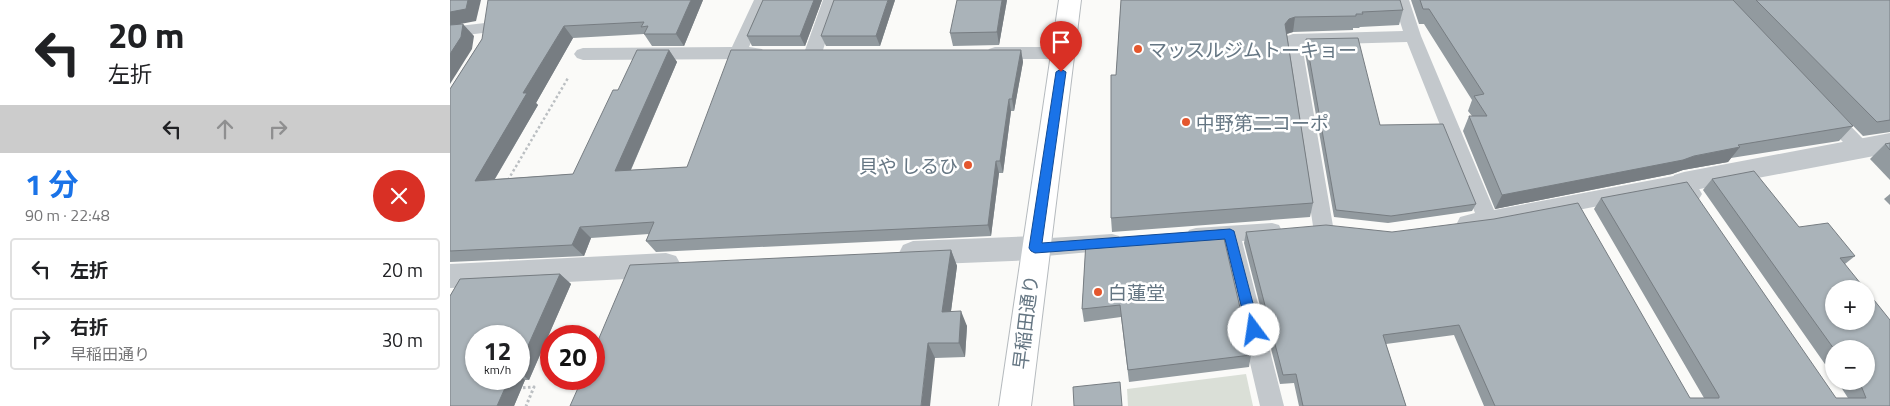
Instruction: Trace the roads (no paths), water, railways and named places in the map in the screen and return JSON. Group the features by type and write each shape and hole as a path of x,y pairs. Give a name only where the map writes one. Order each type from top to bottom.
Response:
{"main road":[{"name":"早稲田通り","path":"1015,406 1070,0"}],"street":[{"path":"1684,182 1890,143"},
{"path":"886,255 1035,248"},
{"path":"450,276 689,264"}],"lane":[{"path":"738,53 762,0"},
{"path":"813,53 831,0"},
{"path":"1401,0 1413,36 1488,220"},
{"path":"450,32 484,35 488,9"},
{"path":"1173,238 1316,228 1293,40 1413,36"},
{"path":"582,54 775,53"},
{"path":"794,53 832,53"},
{"path":"978,53 1063,53"},
{"path":"1813,99 1860,148"},
{"path":"1451,225 1582,211 1684,182 1706,214"},
{"path":"1230,234 1272,406"},
{"path":"1035,248 1135,241"}],"place":[{"name":"マッスルジムトーキョー","path":"1138,49"},
{"name":"中野第二コーポ","path":"1186,122"},
{"name":"貝や しるひ","path":"968,165"},
{"name":"白蓮堂","path":"1098,292"}]}
